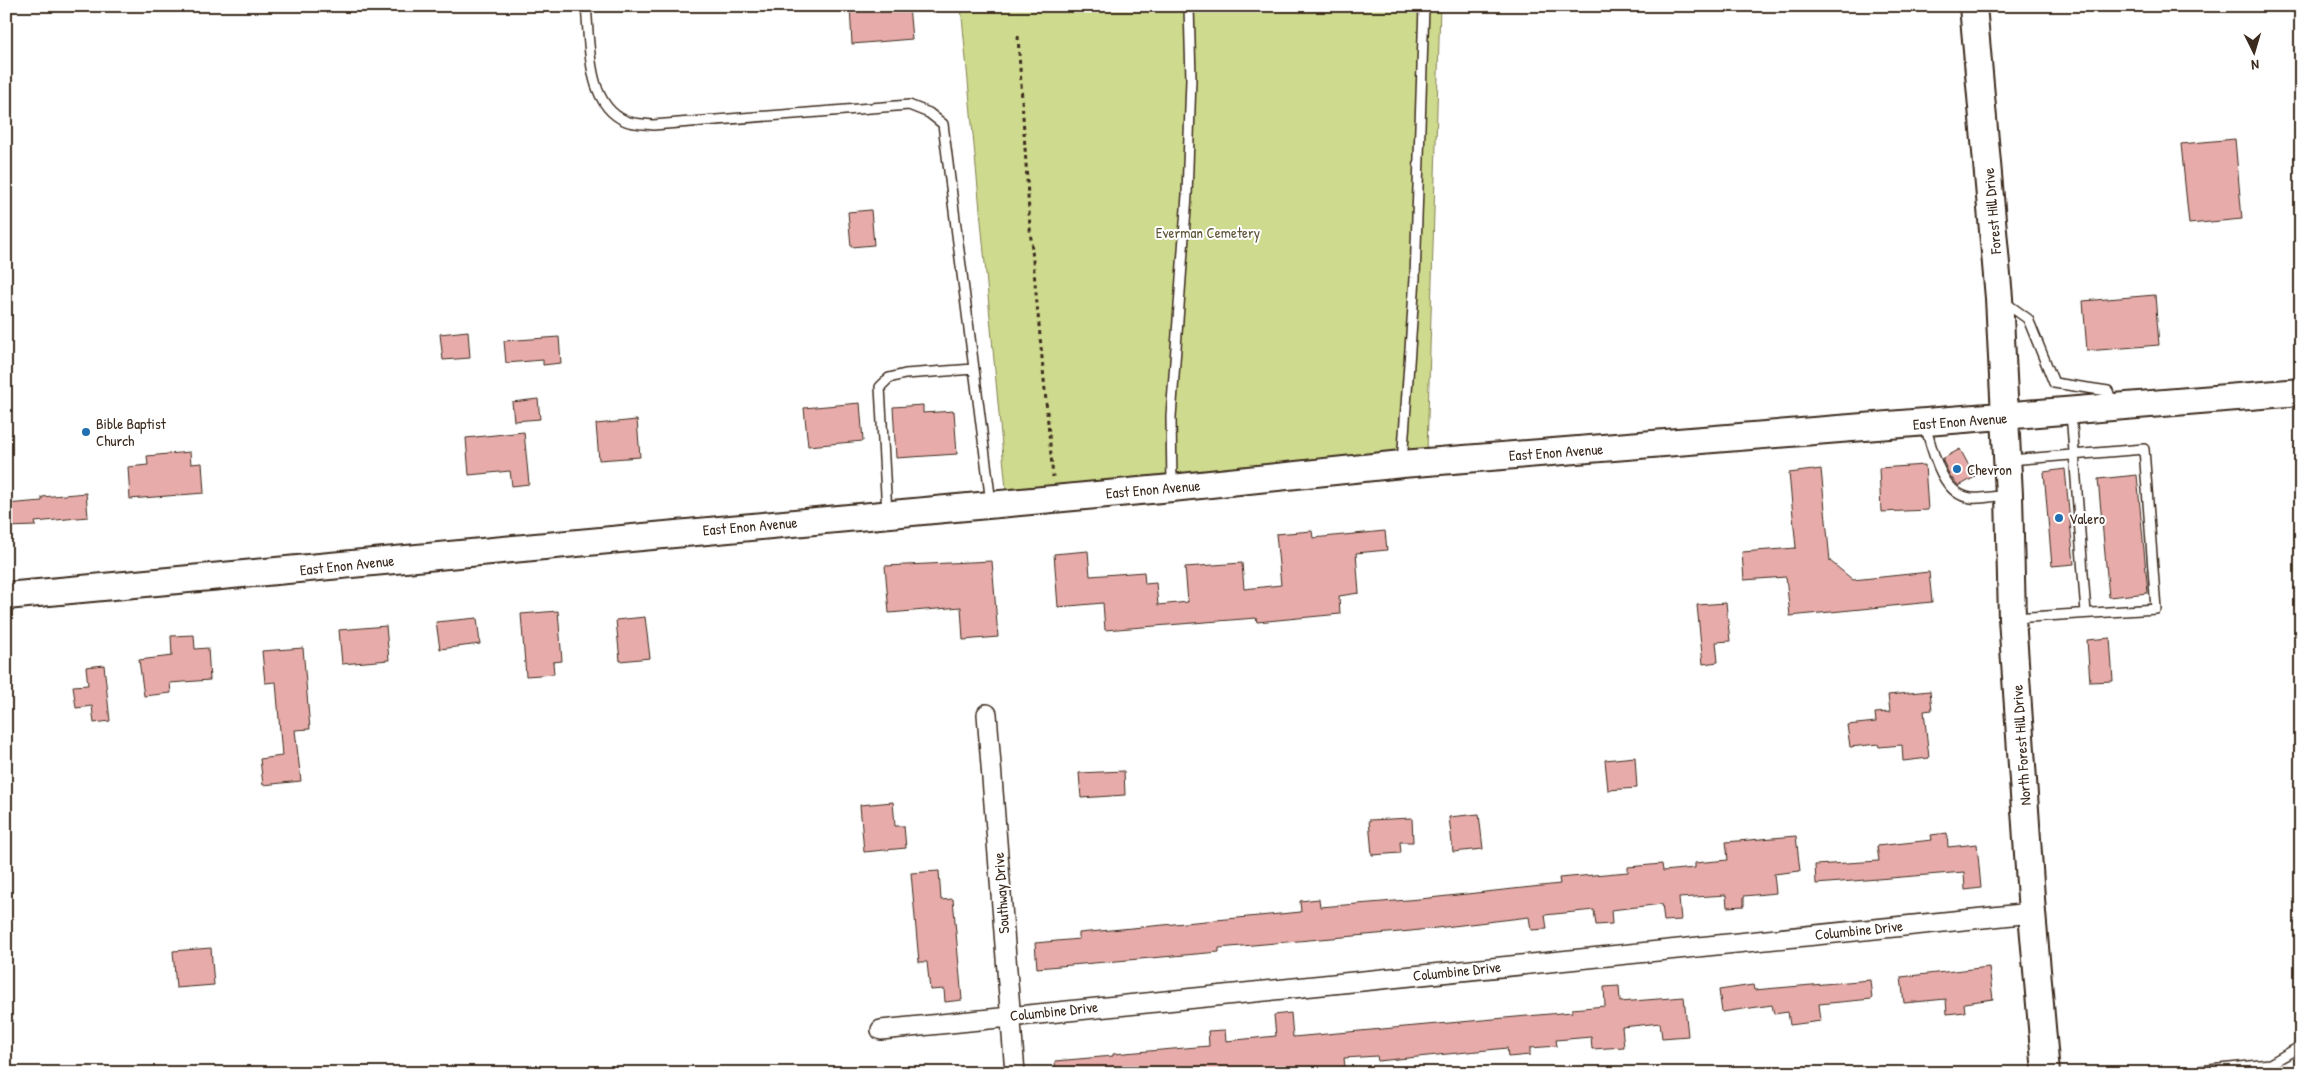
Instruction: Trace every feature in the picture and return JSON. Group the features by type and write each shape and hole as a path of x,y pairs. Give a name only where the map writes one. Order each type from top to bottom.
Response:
{"street":[{"name":"Forest Hill Drive","path":"1974,6 1999,298 2005,417"},
{"name":"East Enon Avenue","path":"6,596 991,503 1172,488 1402,464 2301,392"},
{"name":"North Forest Hill Drive","path":"2005,417 2012,618 2032,913 2046,1073"},
{"name":"Southway Drive","path":"987,714 1015,1073"},
{"name":"Columbine Drive","path":"881,1030 1010,1015 2032,913"}],"lane":[{"path":"586,6 595,84 600,100 610,112 627,122 653,125 909,105 928,113 943,124 991,503"},
{"path":"1172,488 1171,416 1188,185 1191,79 1189,6"},
{"path":"1402,464 1415,278 1424,6"},
{"path":"1999,298 2028,319 2054,383 2108,391 2114,408"},
{"path":"887,513 880,388 889,378 905,374 974,369"},
{"path":"2071,411 2086,613"},
{"path":"1924,423 1936,464 1949,486 1963,497 2009,495"},
{"path":"2007,460 2144,449 2156,609 2012,618"},
{"path":"2179,1073 2270,1064 2289,1055 2301,1046"}],"path":[{"path":"1018,36 1030,228 1055,498"}],"green space":[{"name":"Everman Cemetery","path":"961,6 1440,6 1427,452 1006,489"}],"building":[{"path":"850,6 909,6 912,39 852,44"},
{"path":"2235,139 2242,219 2189,224 2181,144"},
{"path":"871,210 874,245 851,247 848,212"},
{"path":"2155,295 2159,345 2087,351 2083,301"},
{"path":"468,331 470,358 443,360 440,334"},
{"path":"559,337 561,363 543,365 543,360 506,363 504,341"},
{"path":"538,399 540,419 514,421 512,402"},
{"path":"860,403 863,441 808,446 804,408"},
{"path":"923,405 923,413 954,411 957,454 896,458 893,407"},
{"path":"637,420 640,457 599,460 596,424"},
{"path":"524,432 529,484 512,486 510,471 469,475 466,438"},
{"name":"Chevron","path":"1960,449 1975,477 1959,486 1950,476 1942,459"},
{"path":"190,452 191,464 202,463 204,493 130,499 128,467 148,465 147,456"},
{"path":"1925,465 1928,510 1881,512 1879,468"},
{"path":"1821,469 1830,561 1853,580 1929,572 1932,602 1790,616 1786,577 1744,580 1742,552 1796,548 1789,473"},
{"name":"Valero","path":"2065,469 2074,564 2052,566 2044,472"},
{"path":"2137,475 2148,593 2109,597 2098,479"},
{"path":"86,493 88,517 35,522 36,526 7,527 6,504 42,501 42,497"},
{"path":"1312,531 1313,538 1385,531 1387,550 1356,553 1359,593 1339,596 1340,614 1257,622 1256,618 1105,630 1103,603 1058,607 1054,554 1088,551 1090,576 1144,572 1145,584 1156,583 1158,605 1188,602 1185,567 1242,563 1244,589 1281,585 1276,534"},
{"path":"992,561 998,637 963,640 961,607 889,613 885,566"},
{"path":"1726,603 1730,641 1716,642 1718,662 1703,664 1697,605"},
{"path":"558,611 562,661 553,662 554,674 526,676 521,614"},
{"path":"645,617 650,658 620,661 616,620"},
{"path":"477,618 480,644 440,649 436,622"},
{"path":"386,626 389,660 342,664 339,630"},
{"path":"194,635 195,649 208,648 210,680 170,683 171,693 144,696 139,660 172,656 171,636"},
{"path":"2110,638 2113,681 2090,682 2087,640"},
{"path":"303,648 310,729 295,730 301,781 263,785 260,759 282,756 276,682 265,683 262,651"},
{"path":"104,665 110,721 94,723 92,706 76,708 73,686 88,685 86,667"},
{"path":"1930,691 1932,710 1924,711 1929,758 1903,761 1902,745 1879,747 1878,744 1850,747 1847,725 1876,722 1875,713 1890,712 1888,695"},
{"path":"1635,757 1637,788 1608,790 1605,760"},
{"path":"1124,771 1125,795 1081,798 1079,773"},
{"path":"893,802 895,826 904,826 906,848 864,852 860,805"},
{"path":"1479,814 1483,849 1453,852 1449,817"},
{"path":"1412,818 1413,842 1400,842 1401,853 1372,855 1369,820"},
{"path":"1947,833 1948,847 1977,844 1981,888 1965,890 1964,872 1816,884 1815,865 1879,861 1877,846 1932,840 1931,835"},
{"path":"1796,836 1800,871 1774,874 1776,893 1744,896 1744,906 1727,907 1726,895 1679,898 1681,920 1664,921 1662,904 1611,910 1612,924 1596,925 1594,910 1545,915 1547,929 1531,930 1529,917 1411,931 1219,948 1219,952 1037,968 1035,943 1079,939 1079,933 1301,912 1300,901 1319,899 1320,907 1420,899 1560,884 1559,878 1628,872 1628,867 1662,864 1663,871 1695,868 1695,863 1728,860 1726,842"},
{"path":"939,871 941,900 953,899 962,1000 945,1002 944,989 930,990 927,962 919,962 911,873"},
{"path":"211,948 214,985 176,988 173,951"},
{"path":"1989,967 1993,999 1964,1003 1965,1012 1947,1014 1946,999 1904,1003 1901,977"},
{"path":"1870,980 1872,999 1819,1004 1821,1021 1790,1025 1788,1012 1774,1014 1772,1005 1722,1012 1719,990 1753,985 1754,990"},
{"path":"1619,986 1620,1002 1684,997 1688,1036 1662,1038 1660,1023 1622,1027 1624,1047 1592,1049 1591,1037 1556,1040 1557,1046 1530,1048 1530,1055 1508,1057 1507,1048 1378,1061 1377,1056 1344,1058 1345,1067 1258,1073 1056,1073 1055,1061 1209,1046 1208,1031 1225,1030 1226,1041 1276,1036 1274,1015 1291,1013 1293,1037 1572,1012 1572,1009 1605,1006 1604,987"}],"place":[{"name":"Bible Baptist Church","path":"86,432"},
{"name":"Chevron","path":"1957,469"},
{"name":"Valero","path":"2059,518"}]}
